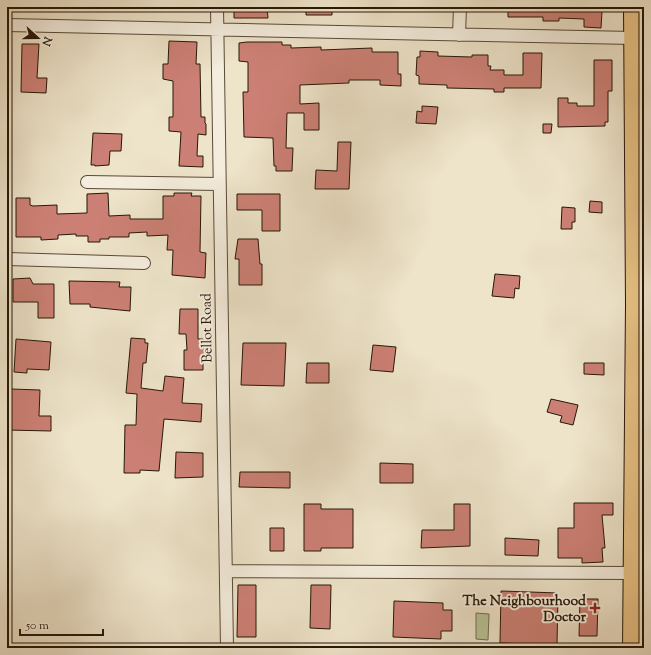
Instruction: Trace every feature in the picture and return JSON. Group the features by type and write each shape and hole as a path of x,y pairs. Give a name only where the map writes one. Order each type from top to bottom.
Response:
{"main road":[{"path":"631,648 639,304 632,7"}],"street":[{"name":"Bellot Road","path":"216,7 227,648"},
{"path":"459,35 460,7"},
{"path":"7,25 633,38"},
{"path":"87,182 219,184"},
{"path":"7,259 144,262"},
{"path":"226,572 632,573"}],"green space":[{"path":"476,613 489,614 488,640 476,639"}],"building":[{"path":"234,7 267,7 268,18 234,18"},
{"path":"306,7 332,7 332,15 306,15"},
{"path":"508,7 586,7 586,11 602,11 601,28 584,27 584,19 559,18 559,21 543,21 543,17 508,17"},
{"path":"169,41 197,42 196,64 200,64 201,117 205,117 206,135 198,134 197,156 203,156 203,167 179,166 181,132 169,131 169,117 173,117 173,81 163,79 163,64 168,64"},
{"path":"282,42 282,45 291,45 291,48 321,47 321,50 372,48 372,52 398,52 398,74 401,74 401,86 380,85 380,80 349,80 349,83 300,85 300,104 319,103 319,130 304,130 304,113 287,113 286,148 293,148 292,171 276,171 276,166 274,166 273,138 244,137 243,92 248,92 248,62 239,61 239,43"},
{"path":"22,44 39,44 37,78 47,78 46,93 21,92"},
{"path":"420,51 438,52 438,56 472,57 472,55 488,55 488,66 491,66 490,70 504,70 504,75 523,75 523,53 542,53 541,88 504,88 504,92 494,92 494,89 447,88 447,85 419,84 419,76 416,75 417,57 420,57"},
{"path":"594,60 612,60 612,91 608,91 608,122 605,122 605,126 558,127 558,98 568,98 568,103 577,103 577,106 594,106"},
{"path":"422,106 438,107 436,124 416,123 417,111 422,112"},
{"path":"543,124 552,124 551,133 543,133"},
{"path":"93,133 122,134 121,151 110,151 109,165 91,165"},
{"path":"338,142 351,142 349,189 315,189 316,170 337,171"},
{"path":"108,193 109,216 130,215 130,219 163,219 163,196 174,196 174,193 192,193 191,196 201,196 200,252 206,253 205,278 172,275 173,250 167,250 168,235 147,236 147,232 129,233 129,237 109,237 109,239 100,239 100,242 88,242 88,236 76,236 76,234 58,235 58,239 41,240 41,237 16,237 16,198 30,198 30,205 33,206 57,205 57,214 87,213 87,194"},
{"path":"237,194 280,194 280,231 262,231 262,210 237,210"},
{"path":"590,201 602,202 602,213 589,212"},
{"path":"562,207 575,208 575,222 572,222 572,229 561,229"},
{"path":"238,239 258,239 260,264 262,264 262,285 239,285 239,259 235,259"},
{"path":"495,274 520,276 519,289 515,288 514,298 492,296"},
{"path":"30,278 33,284 54,284 54,318 38,318 38,302 13,302 13,279"},
{"path":"69,281 120,282 119,287 131,287 130,311 90,307 90,304 70,304"},
{"path":"180,309 198,309 198,339 203,339 203,347 205,347 206,361 203,361 203,370 184,370 184,350 187,350 186,334 179,334"},
{"path":"131,338 145,339 145,343 148,343 146,363 143,363 141,388 163,391 165,376 184,378 182,403 202,404 201,422 164,419 159,471 140,470 140,473 124,473 125,425 136,425 137,394 126,393"},
{"path":"16,339 51,342 49,370 27,369 27,373 14,372"},
{"path":"243,343 286,343 284,386 241,385"},
{"path":"373,345 396,347 393,372 370,370"},
{"path":"307,363 329,363 329,383 306,383"},
{"path":"584,363 604,363 604,375 584,374"},
{"path":"11,389 40,390 39,416 51,416 51,431 7,430 7,416 10,416"},
{"path":"551,399 578,405 573,425 560,422 562,416 547,412"},
{"path":"176,452 203,453 203,477 175,478"},
{"path":"380,463 413,464 413,483 380,483"},
{"path":"240,472 290,472 290,488 239,487"},
{"path":"574,503 613,503 613,515 602,515 605,548 602,548 603,562 582,563 582,558 558,558 558,528 574,528"},
{"path":"304,504 321,504 321,509 353,509 353,548 321,548 321,551 304,551"},
{"path":"454,504 470,504 470,546 421,548 422,530 454,530"},
{"path":"270,528 284,528 284,551 270,551"},
{"path":"505,538 539,540 538,556 505,555"},
{"path":"238,585 256,585 256,637 237,637"},
{"path":"311,585 331,585 330,629 310,628"},
{"path":"501,591 558,593 557,645 500,643"},
{"path":"580,599 598,599 597,636 579,636"},
{"path":"394,601 443,603 443,610 452,610 452,631 441,631 441,639 393,637"}],"place":[{"name":"The Neighbourhood Doctor","path":"595,608"}]}
